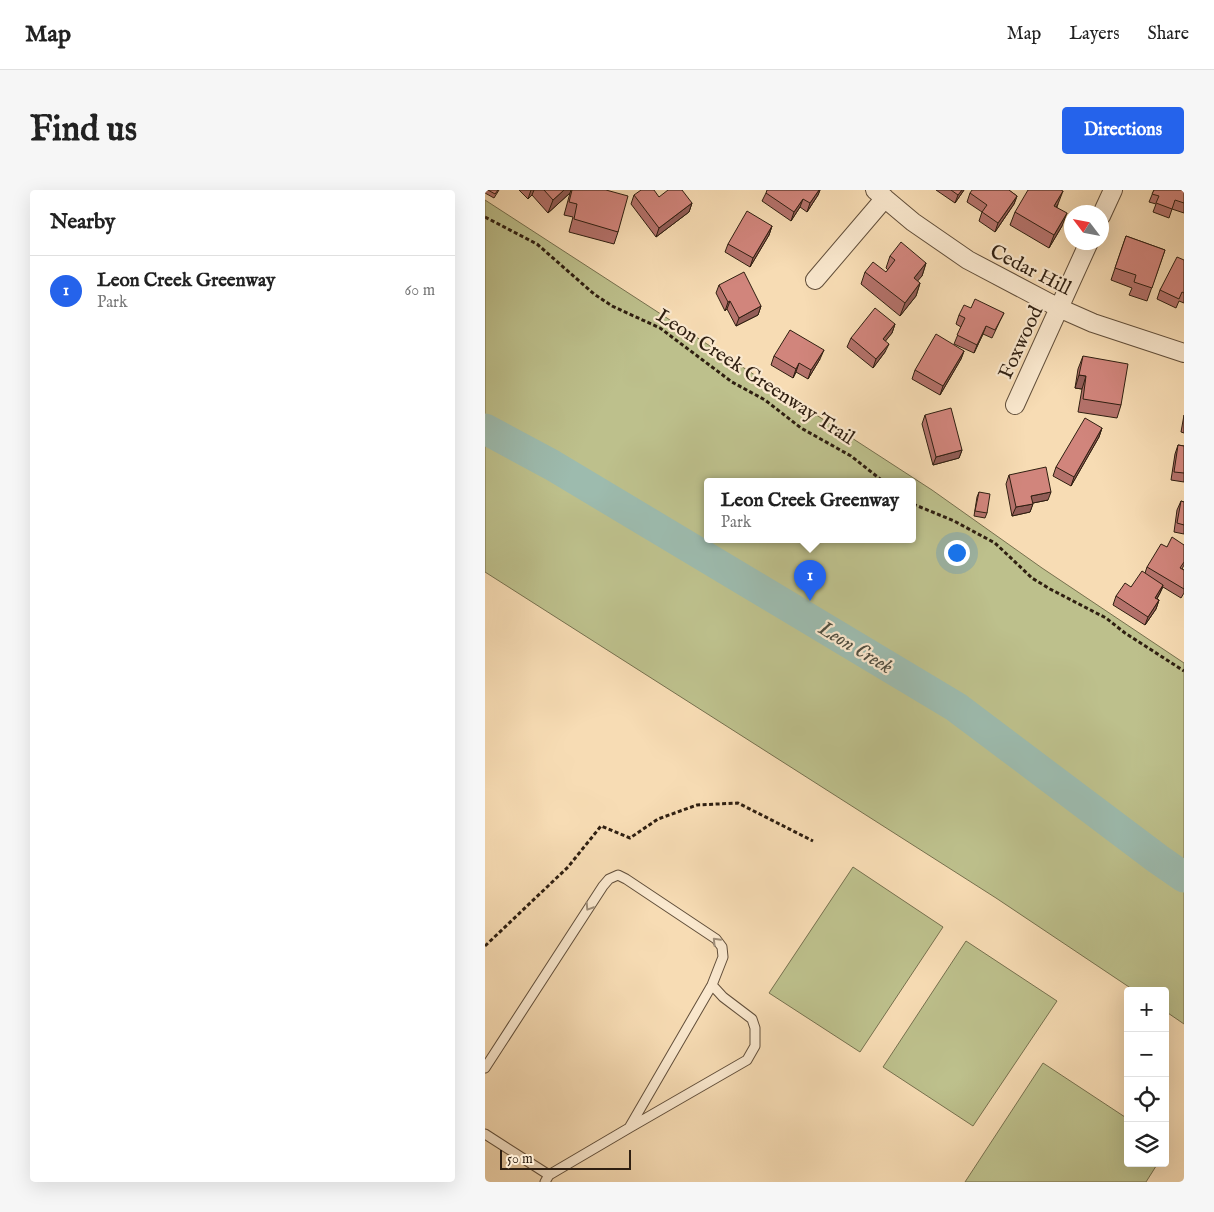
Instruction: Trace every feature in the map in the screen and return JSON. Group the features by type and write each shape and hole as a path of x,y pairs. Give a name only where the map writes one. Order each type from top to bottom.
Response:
{"street":[{"path":"1106,205 1113,190"},
{"path":"815,280 880,194"},
{"name":"Cedar Hill","path":"880,194 913,222 968,260 1059,308 1093,323 1184,353"},
{"name":"Foxwood","path":"1015,406 1085,250"}],"lane":[{"path":"485,1068 603,886 609,879 618,875 716,939 722,947 723,957 713,985 629,1128"},
{"path":"485,1134 547,1178 747,1060 755,1046 755,1028 752,1019 723,997 713,985"}],"path":[{"name":"Leon Creek Greenway Trail","path":"485,216 537,244 583,285 612,306 660,328 732,382 765,400 801,428 851,456 879,478"},
{"path":"916,505 954,521 995,543 1032,578 1106,618 1125,633 1184,671"},
{"path":"485,946 568,867 601,826 630,838 658,819 697,805 738,804 813,841"}],"green space":[{"path":"485,200 914,478 704,478 704,543 916,543 916,480 1042,568 1184,663 1184,1024 1169,1014 1169,987 1129,987 996,898 485,572"},
{"path":"853,867 943,927 860,1052 769,993"},
{"path":"966,941 1057,1001 973,1126 883,1067"},
{"path":"1043,1063 1124,1116 1124,1167 1155,1167 1146,1182 965,1182"}],"building":[{"path":"488,190 498,190 495,194"},
{"path":"544,190 564,190 553,200"},
{"path":"572,190 606,190 628,196 618,232 574,219 577,204 569,202"},
{"path":"641,190 654,190 659,197 668,190 682,190 692,203 659,228 634,195"},
{"path":"767,190 819,190 810,203 803,199 794,212 766,193"},
{"path":"951,190 962,190 958,195"},
{"path":"972,190 1009,190 1017,196 998,223 982,212 987,205 970,193"},
{"path":"1028,190 1063,191 1054,206 1064,211 1064,218 1054,235 1015,212"},
{"path":"1154,190 1184,190 1184,203 1175,200 1172,209 1156,203 1159,196 1152,194"},
{"path":"747,211 772,226 753,258 728,244"},
{"path":"1126,236 1165,250 1152,288 1134,282 1136,275 1115,268"},
{"path":"901,242 926,263 914,278 920,283 905,303 865,272 873,262 886,272 895,260 890,256"},
{"path":"1177,257 1184,260 1184,293 1182,292 1179,299 1160,290"},
{"path":"744,272 761,306 739,318 719,285"},
{"path":"975,299 1004,313 995,330 986,326 977,345 957,335 965,318 959,315 964,305 971,308"},
{"path":"875,308 895,324 883,339 889,344 876,359 851,338"},
{"path":"790,330 824,350 811,370 799,363 796,369 774,356"},
{"path":"936,334 964,351 943,386 915,370"},
{"path":"1083,356 1128,364 1121,405 1083,399 1086,376 1079,375"},
{"path":"951,408 962,450 936,457 925,415"},
{"path":"1085,418 1102,428 1074,477 1056,467"},
{"path":"1178,445 1184,446 1184,473 1174,472"},
{"path":"1046,467 1051,492 1031,496 1033,504 1016,507 1009,475"},
{"path":"979,492 990,494 987,513 975,511"},
{"path":"1181,501 1184,502 1184,525 1177,523"},
{"path":"1172,537 1184,545 1184,562 1180,568 1184,570 1184,589 1147,567 1161,544 1167,547"},
{"path":"1142,571 1163,585 1155,598 1159,600 1148,617 1116,596 1125,583 1131,587"}],"waterway":[{"name":"Leon Creek","path":"485,429 552,465 956,707 1184,877"}],"place":[{"name":"Leon Creek Greenway","path":"810,601"}]}
